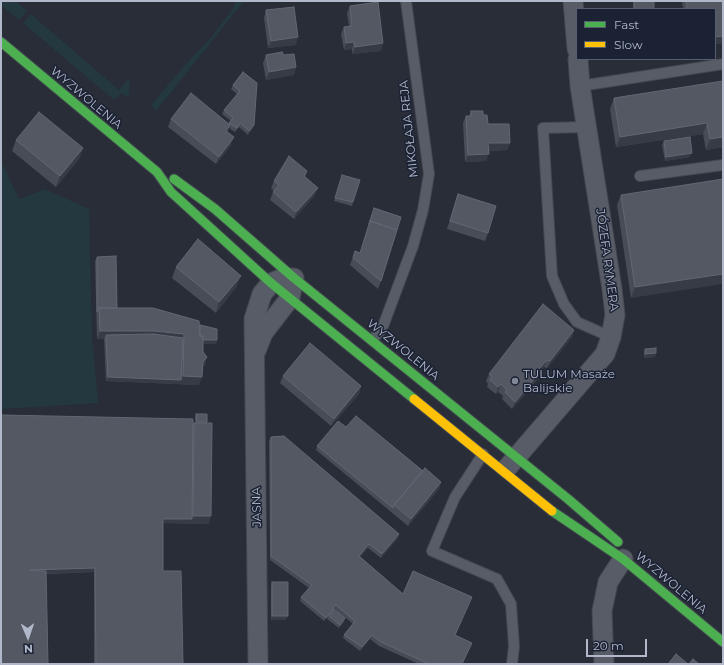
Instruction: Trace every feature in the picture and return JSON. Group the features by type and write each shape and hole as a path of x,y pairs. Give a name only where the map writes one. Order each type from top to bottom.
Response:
{"street":[{"path":"572,1 576,39"},
{"name":"WYZWOLENIA","path":"1,42 157,172 171,192 271,283 503,472 556,514 623,559 723,642"},
{"name":"JÓZEFA RYMERA","path":"503,472 605,354 611,337 615,315 612,289 580,86 578,60"},
{"name":"WYZWOLENIA","path":"157,172 178,181 215,209 294,278 617,540 623,559"},
{"path":"271,283 282,278 294,278"},
{"name":"JASNA","path":"256,351 263,333 290,298 294,278"},
{"name":"JASNA","path":"258,664 256,351 254,319 262,294 271,283"},
{"path":"604,664 602,612 608,582 623,559"}],"lane":[{"name":"MIKOŁAJA REJA","path":"372,340 382,329 413,246 423,210 429,174 406,1"},
{"path":"580,86 723,64"},
{"path":"587,128 543,128 552,276 564,304 578,322 611,337"},
{"path":"640,176 723,165"},
{"path":"494,439 455,498 432,551 497,579 512,604 514,646 512,664"}],"shaded area":[{"path":"1,1 15,1 27,11 19,20 1,5"},
{"path":"236,1 244,1 156,111 151,105 191,58 210,39 232,10"},
{"path":"31,14 119,90 127,80 130,80 129,95 127,97 122,93 114,100 23,23"},
{"path":"1,161 19,199 45,189 89,209 92,337 98,403 1,409"}],"building":[{"path":"634,1 654,1 654,8 634,8"},
{"path":"686,1 723,1 723,36 716,37 716,8 687,8"},
{"path":"378,2 383,43 355,47 354,42 346,43 344,27 352,26 350,6"},
{"path":"294,7 298,37 271,41 266,10"},
{"path":"282,52 284,55 294,54 296,67 269,72 266,55"},
{"path":"243,72 257,83 254,125 249,131 240,123 237,128 229,123 233,118 224,110 240,91 233,85"},
{"path":"723,81 723,137 710,139 707,123 620,137 614,98"},
{"path":"191,93 230,125 226,131 234,137 219,157 171,119"},
{"path":"471,111 483,111 483,115 487,115 488,124 509,124 510,143 488,143 489,154 468,155 466,116 471,116"},
{"path":"39,112 83,148 60,176 16,140"},
{"path":"690,137 692,153 666,157 664,141"},
{"path":"289,156 307,171 304,176 318,188 296,212 273,192 279,185 274,181"},
{"path":"342,175 360,180 353,202 335,198"},
{"path":"723,179 723,274 635,287 621,195"},
{"path":"458,194 496,206 488,233 450,221"},
{"path":"374,208 401,217 397,230 370,221 369,224"},
{"path":"370,221 397,230 381,281 353,258 355,251 360,253"},
{"path":"198,239 241,276 219,302 176,267"},
{"path":"116,256 117,308 99,308 97,312 97,257"},
{"path":"543,304 574,330 550,361 547,360 539,369 541,371 515,402 505,392 507,390 501,384 498,387 490,380 492,376 489,374"},
{"path":"99,308 153,308 199,321 200,336 203,336 203,352 207,357 203,362 202,377 183,376 184,334 154,331 100,331"},
{"path":"200,325 217,329 217,340 203,340 203,336 200,336"},
{"path":"153,334 183,338 181,380 108,377 106,335"},
{"path":"310,343 361,386 334,419 283,376"},
{"path":"656,348 656,353 645,354 645,349"},
{"path":"196,414 207,414 207,422 197,422"},
{"path":"1,415 193,419 192,519 163,519 163,571 181,571 183,664 96,664 95,568 30,570 46,571 48,664 1,664"},
{"path":"356,416 423,471 393,508 317,446 338,421 346,427"},
{"path":"194,423 212,423 211,516 193,516"},
{"path":"284,436 399,534 382,554 369,544 359,556 403,594 413,571 472,597 455,635 472,643 462,664 429,664 381,642 372,635 362,647 344,635 355,621 336,605 326,618 301,597 312,585 271,556 271,437"},
{"path":"425,468 441,482 411,519 394,505"},
{"path":"272,582 288,582 288,616 272,616"},
{"path":"334,609 345,618 340,625 329,616"},
{"path":"676,654 688,664 668,664"},
{"path":"693,659 699,664 689,664"}],"traffic: fast":[{"path":"1,42 157,172 171,192 271,283 414,399"},
{"path":"174,179 215,209 294,278 568,499 618,542"},
{"path":"552,511 623,559 723,642"}],"traffic: slow":[{"path":"414,399 552,511"}],"place":[{"name":"TULUM Masaże Balijskie","path":"515,381"}]}
